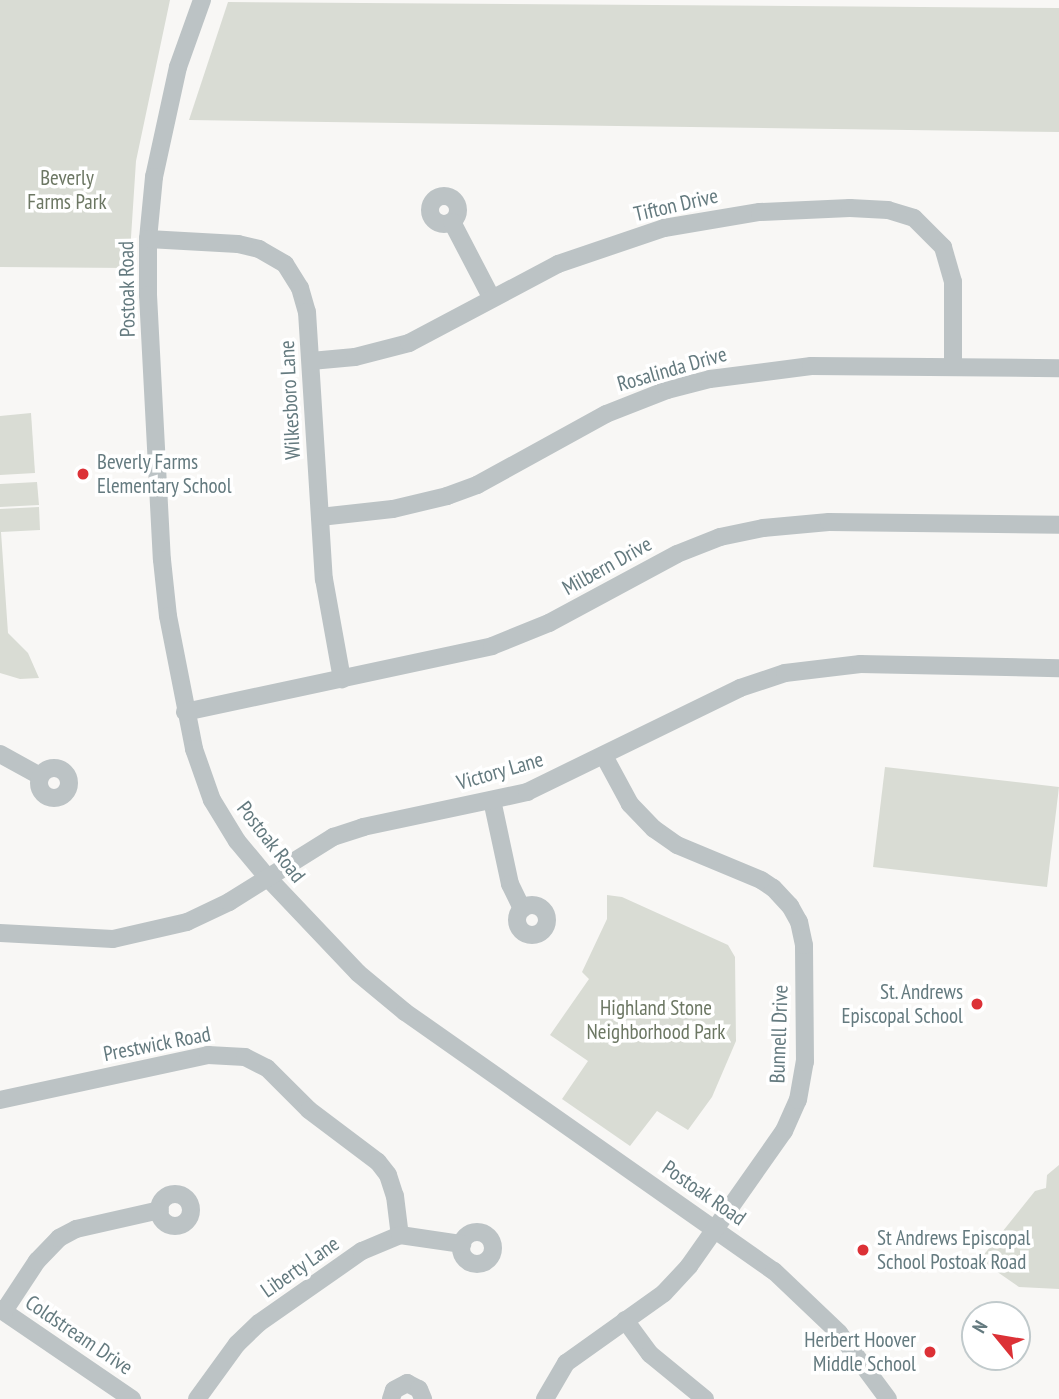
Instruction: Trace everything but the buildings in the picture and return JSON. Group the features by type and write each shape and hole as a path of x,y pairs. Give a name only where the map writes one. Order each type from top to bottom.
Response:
{"street":[{"name":"Postoak Road","path":"202,0 164,120 154,177 148,239 150,349 162,560 185,712 201,775 212,800 237,841 267,877 331,947 379,992 715,1229 801,1293 847,1342 888,1399"},
{"name":"Tifton Drive","path":"311,361 355,357 409,343 491,297 558,264 592,251 702,220 775,211 888,210 914,218 925,225 943,247 949,261 953,282 953,366"},
{"path":"452,222 491,297"},
{"name":"Wilkesboro Lane","path":"148,239 238,244 275,256 294,276 303,297 311,361 324,582 342,679"},
{"name":"Rosalinda Drive","path":"320,517 393,509 447,496 511,467 606,414 667,390 710,379 783,367 1059,368"},
{"name":"Milbern Drive","path":"185,712 442,659 510,640 549,623 677,554 720,537 763,528 829,522 1059,525"},
{"name":"Victory Lane","path":"0,933 85,939 140,935 201,916 346,832 527,792 604,757 740,688 803,669 884,664 1059,668"},
{"path":"0,754 40,776"},
{"name":"Bunnell Drive","path":"545,1399 566,1363 664,1293 689,1266 784,1130 798,1100 805,1062 802,933 790,906 773,888 677,845 654,829 630,804 604,757"},
{"path":"492,800 510,884 522,909"},
{"name":"Prestwick Road","path":"0,1100 208,1055 245,1057 267,1068 309,1110 378,1162 388,1175 396,1196 400,1235"},
{"path":"2,1310 37,1261 59,1238 76,1229 160,1210"},
{"path":"400,1235 462,1244"},
{"name":"Liberty Lane","path":"197,1399 237,1344 259,1323 362,1251 400,1235"},
{"name":"Coldstream Drive","path":"2,1310 132,1399"},
{"path":"625,1320 650,1354 705,1399"},
{"path":"391,1399 394,1390 407,1383 419,1389 423,1399"}],"green space":[{"name":"Beverly Farms Park","path":"0,0 170,0 136,161 129,268 0,267"},
{"path":"228,2 1059,8 1059,132 189,120"},
{"path":"31,413 35,473 0,475 0,416"},
{"path":"37,482 39,505 0,507 0,484"},
{"path":"39,507 40,530 1,532 8,633 28,653 39,678 20,679 0,673 0,509"},
{"path":"885,767 1059,787 1047,887 873,867"},
{"name":"Highland Stone Neighborhood Park","path":"607,895 622,897 728,945 735,957 736,1041 712,1097 688,1130 657,1111 630,1146 562,1099 588,1061 550,1035 589,979 582,972 607,919"},
{"path":"1059,1165 1059,1289 1019,1287 983,1262 982,1257 1035,1191 1046,1188 1047,1175"}],"place":[{"name":"Beverly Farms Elementary School","path":"83,474"},
{"name":"St. Andrews Episcopal School","path":"977,1004"},
{"name":"St Andrews Episcopal School Postoak Road","path":"863,1250"},
{"name":"Herbert Hoover Middle School","path":"930,1352"}]}
